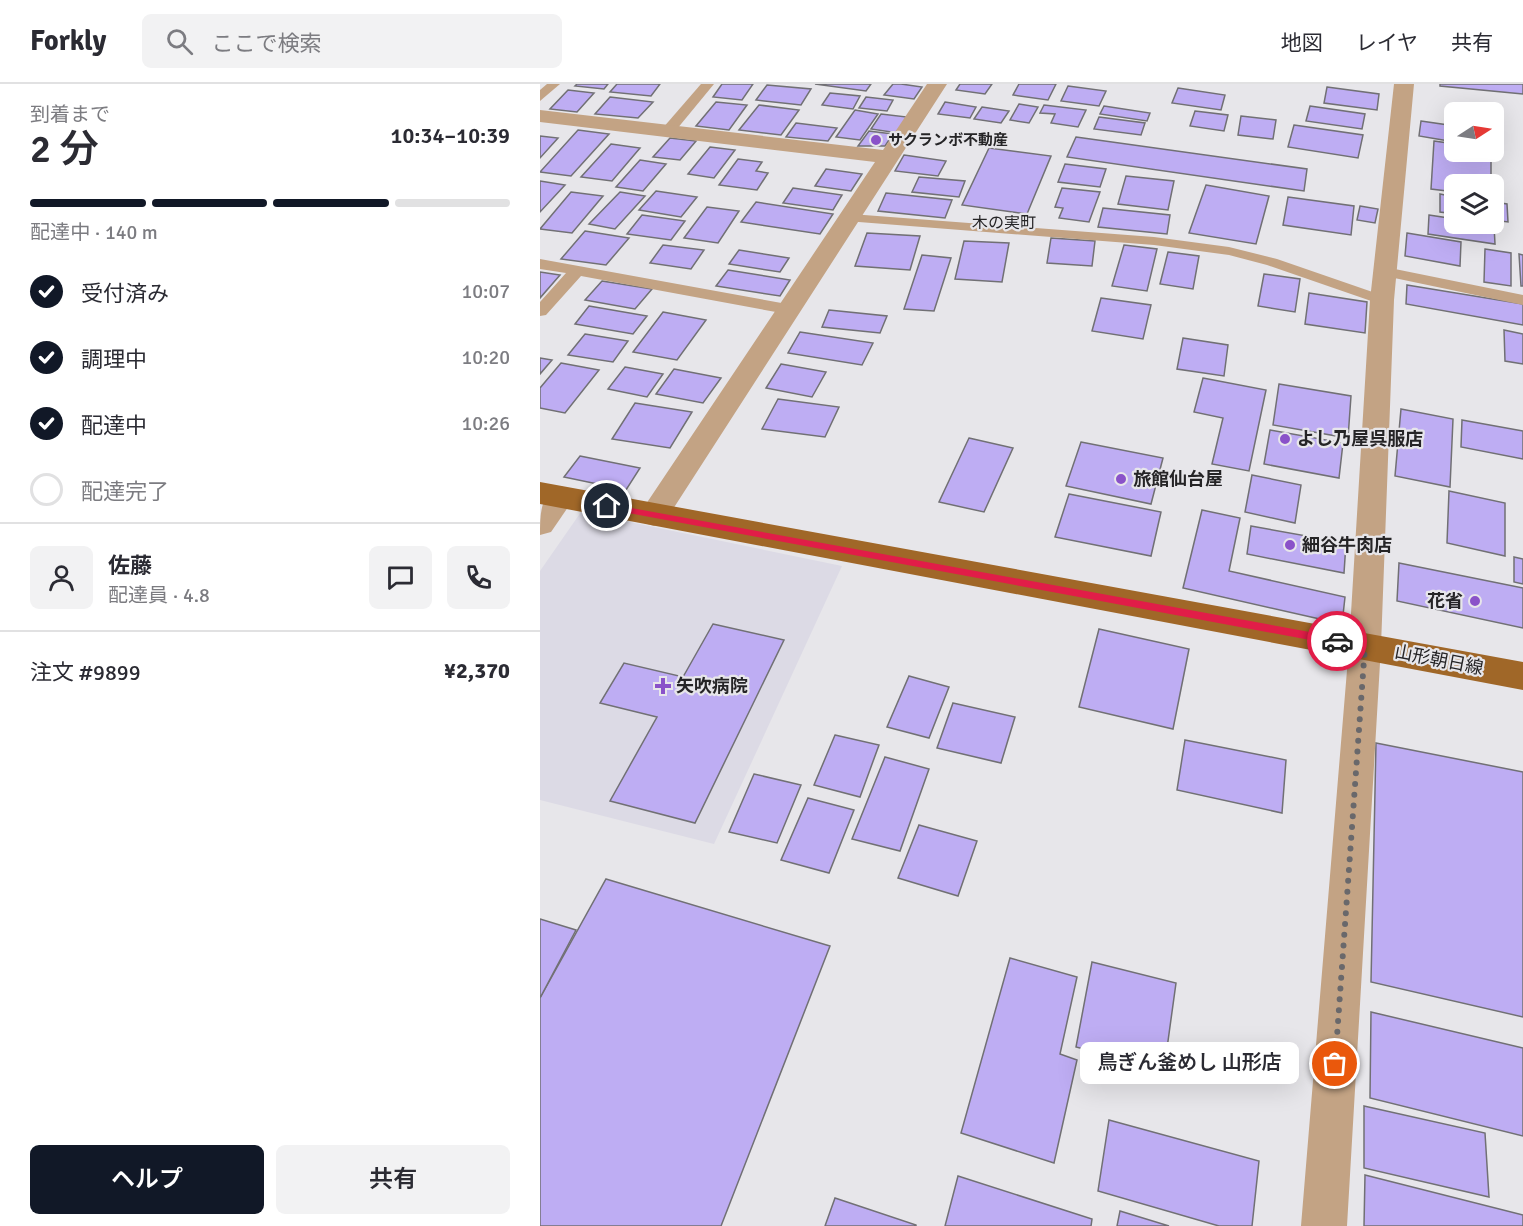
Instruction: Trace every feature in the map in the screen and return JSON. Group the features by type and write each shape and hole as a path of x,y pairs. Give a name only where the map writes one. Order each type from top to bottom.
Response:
{"main road":[{"name":"山形朝日線","path":"550,495 1523,676"}],"street":[{"path":"654,515 787,309 851,218 937,84"},
{"path":"1324,1226 1365,646 1384,286 1404,84"},
{"path":"540,116 890,157"},
{"path":"540,524 550,495"}],"lane":[{"path":"540,97 554,84"},
{"path":"667,132 708,84"},
{"path":"851,218 1154,241 1229,251 1384,286 1523,300"},
{"path":"540,264 787,309"},
{"path":"540,311 578,270"}],"shaded area":[{"name":"矢吹病院","path":"581,512 842,566 714,844 540,800 540,571"}],"building":[{"path":"577,84 608,84 604,89 575,86"},
{"path":"617,84 660,84 651,96 610,92"},
{"path":"722,84 753,84 742,100 713,97"},
{"path":"815,84 871,84 866,91"},
{"path":"893,84 922,87 914,99 884,95"},
{"path":"960,84 992,84 985,94 956,90"},
{"path":"1019,84 1056,84 1048,100 1013,95"},
{"path":"1440,84 1523,84 1523,94 1440,86"},
{"path":"767,85 811,89 801,105 756,100"},
{"path":"1068,86 1106,91 1099,106 1061,101"},
{"path":"1327,87 1379,94 1377,110 1324,103"},
{"path":"1178,88 1225,95 1221,110 1172,103"},
{"path":"568,90 594,93 577,112 550,109"},
{"path":"830,93 860,96 853,109 822,105"},
{"path":"610,97 653,102 638,118 595,114"},
{"path":"866,97 893,100 887,111 859,108"},
{"path":"716,102 747,105 729,130 696,126"},
{"path":"945,102 976,107 970,118 938,114"},
{"path":"1019,104 1038,107 1029,123 1010,120"},
{"path":"759,105 799,110 781,135 739,130"},
{"path":"1044,105 1086,110 1078,127 1051,123 1055,114 1040,113"},
{"path":"1104,106 1150,113 1147,121 1100,114"},
{"path":"1310,106 1365,114 1362,129 1306,121"},
{"path":"982,107 1009,111 1001,123 974,119"},
{"path":"855,110 878,114 860,140 836,137"},
{"path":"1195,111 1228,115 1224,131 1190,126"},
{"path":"881,114 907,117 898,133 871,129"},
{"path":"1241,116 1276,120 1273,139 1238,135"},
{"path":"1099,117 1145,123 1141,135 1094,129"},
{"path":"1421,121 1444,124 1444,140 1419,136"},
{"path":"796,123 837,128 828,141 786,137"},
{"path":"1294,125 1363,135 1358,158 1288,147"},
{"path":"578,130 609,134 571,176 540,172"},
{"name":"サクランボ不動産","path":"869,131 893,134 885,146 858,146"},
{"path":"540,136 558,138 540,158"},
{"path":"1076,137 1307,169 1304,191 1067,157"},
{"path":"670,138 696,141 680,160 653,157"},
{"path":"1434,141 1444,142 1444,162 1491,162 1491,174 1444,174 1444,191 1431,189"},
{"path":"611,144 640,148 612,181 581,177"},
{"path":"710,147 735,150 714,178 688,174"},
{"path":"989,148 1051,156 1027,214 962,205"},
{"path":"904,155 946,161 938,176 895,171"},
{"path":"738,159 762,162 756,171 768,173 757,190 719,185"},
{"path":"640,160 666,164 643,191 616,187"},
{"path":"1065,164 1106,169 1100,187 1058,182"},
{"path":"826,169 862,174 851,191 815,186"},
{"path":"1126,176 1174,181 1168,210 1118,204"},
{"path":"919,177 965,181 959,197 912,192"},
{"path":"540,181 565,185 540,212"},
{"path":"1206,185 1269,196 1256,244 1189,233"},
{"path":"793,188 842,195 833,210 783,203"},
{"path":"1062,188 1100,192 1089,222 1059,218 1063,208 1055,207"},
{"path":"656,191 697,197 681,217 639,210"},
{"path":"571,192 603,196 572,233 540,229"},
{"path":"620,192 645,196 615,229 589,224"},
{"path":"886,193 952,200 945,218 878,211"},
{"path":"1440,194 1444,195 1444,213 1440,212"},
{"path":"1288,197 1354,206 1351,235 1283,225"},
{"path":"756,202 833,214 820,234 741,222"},
{"path":"1504,204 1507,204 1508,222 1504,221"},
{"path":"1360,206 1378,209 1375,223 1357,220"},
{"path":"707,207 739,211 718,243 684,238"},
{"path":"1103,208 1170,215 1167,234 1098,227"},
{"path":"642,215 685,221 671,240 627,234"},
{"path":"1429,215 1444,217 1444,234 1494,234 1495,244 1428,234"},
{"path":"585,231 629,238 606,265 561,259"},
{"path":"867,233 920,236 910,270 855,266"},
{"path":"1407,233 1461,242 1460,266 1405,256"},
{"path":"1051,238 1095,241 1092,266 1047,263"},
{"path":"964,241 1009,243 1002,282 955,279"},
{"path":"663,245 704,250 691,269 650,263"},
{"path":"1124,245 1157,249 1147,291 1112,286"},
{"path":"1485,249 1511,253 1511,286 1484,282"},
{"path":"739,250 789,258 780,272 729,264"},
{"path":"1168,252 1199,256 1193,289 1160,284"},
{"path":"1519,254 1523,255 1523,286 1521,286"},
{"path":"922,255 951,258 934,311 904,309"},
{"path":"728,270 790,280 780,296 716,286"},
{"path":"540,272 560,275 540,298"},
{"path":"1264,274 1300,279 1295,312 1258,306"},
{"path":"602,281 652,289 635,309 585,300"},
{"path":"1407,285 1523,304 1523,325 1406,304"},
{"path":"1309,293 1367,302 1365,333 1305,324"},
{"path":"1101,298 1151,305 1143,339 1092,331"},
{"path":"589,306 647,316 633,334 575,324"},
{"path":"829,310 887,316 880,333 822,327"},
{"path":"663,312 706,320 677,360 633,352"},
{"path":"1504,330 1523,334 1523,364 1505,361"},
{"path":"800,332 873,343 862,365 788,353"},
{"path":"585,334 628,341 613,362 568,355"},
{"path":"1183,338 1228,345 1224,376 1177,369"},
{"path":"540,358 552,360 540,374"},
{"path":"561,363 599,370 565,413 540,408 540,388"},
{"path":"781,364 826,372 812,397 766,388"},
{"path":"625,367 663,374 647,397 608,389"},
{"path":"674,369 721,378 703,403 656,394"},
{"path":"1203,378 1266,390 1249,471 1212,464 1223,418 1194,412"},
{"path":"1279,384 1351,396 1348,438 1273,425"},
{"path":"778,399 839,407 825,437 762,429"},
{"path":"635,403 692,412 670,448 612,439"},
{"path":"1401,409 1453,419 1450,487 1395,476"},
{"path":"1462,420 1523,431 1523,459 1461,447"},
{"path":"1270,430 1343,443 1339,478 1264,464"},
{"path":"969,438 1013,448 984,512 939,502"},
{"path":"1081,442 1163,458 1151,504 1066,486"},
{"path":"580,456 640,468 626,490 564,477"},
{"path":"1252,475 1301,485 1295,523 1245,512"},
{"path":"1449,491 1505,503 1505,556 1447,543"},
{"path":"1069,494 1161,512 1151,556 1055,537"},
{"path":"1202,510 1240,518 1229,571 1345,597 1342,624 1183,588"},
{"path":"1251,526 1346,543 1344,573 1247,554"},
{"path":"1514,557 1523,559 1523,584 1514,582"},
{"path":"1399,563 1523,588 1523,628 1397,601"},
{"path":"713,624 784,640 695,823 610,801 657,717 600,703 624,663 683,677"},
{"path":"1099,629 1189,649 1173,729 1079,707"},
{"path":"909,676 949,687 929,738 887,727"},
{"path":"953,703 1015,717 1001,763 937,748"},
{"path":"835,735 879,745 860,797 814,785"},
{"path":"1185,740 1286,760 1282,813 1177,790"},
{"path":"1376,743 1523,772 1523,1017 1371,982"},
{"path":"885,757 929,769 900,851 852,839"},
{"path":"754,774 801,785 777,843 729,832"},
{"path":"808,798 854,810 829,873 781,860"},
{"path":"919,825 977,841 958,896 898,878"},
{"path":"606,879 830,946 721,1226 540,1226 540,998"},
{"path":"540,919 576,930 540,998"},
{"path":"1010,958 1077,977 1060,1054 1077,1060 1054,1163 961,1133"},
{"path":"1092,962 1176,983 1164,1070 1076,1047"},
{"path":"1371,1012 1523,1048 1523,1136 1370,1098"},
{"path":"1364,1106 1485,1133 1489,1197 1364,1168"},
{"path":"1109,1120 1259,1161 1252,1226 1219,1226 1098,1191"},
{"path":"1365,1175 1523,1215 1523,1226 1364,1226"},
{"path":"958,1176 1092,1219 1091,1226 945,1226"},
{"path":"835,1198 916,1225 916,1226 825,1226"},
{"path":"1120,1211 1169,1226 1117,1226"}],"way so far":[{"path":"1335,1064 1365,646 1337,641"}],"place":[{"name":"サクランボ不動産","path":"876,140"},
{"name":"よし乃屋呉服店","path":"1285,439"},
{"name":"旅館仙台屋","path":"1121,479"},
{"name":"細谷牛肉店","path":"1290,545"},
{"name":"花省","path":"1475,601"},
{"name":"矢吹病院","path":"663,686"},
{"name":"鳥ぎん釜めし 山形店","path":"1335,1064"}],"district":[{"name":"木の実町","path":"1004,222"}],"route":[{"path":"607,506 1337,641"}]}
